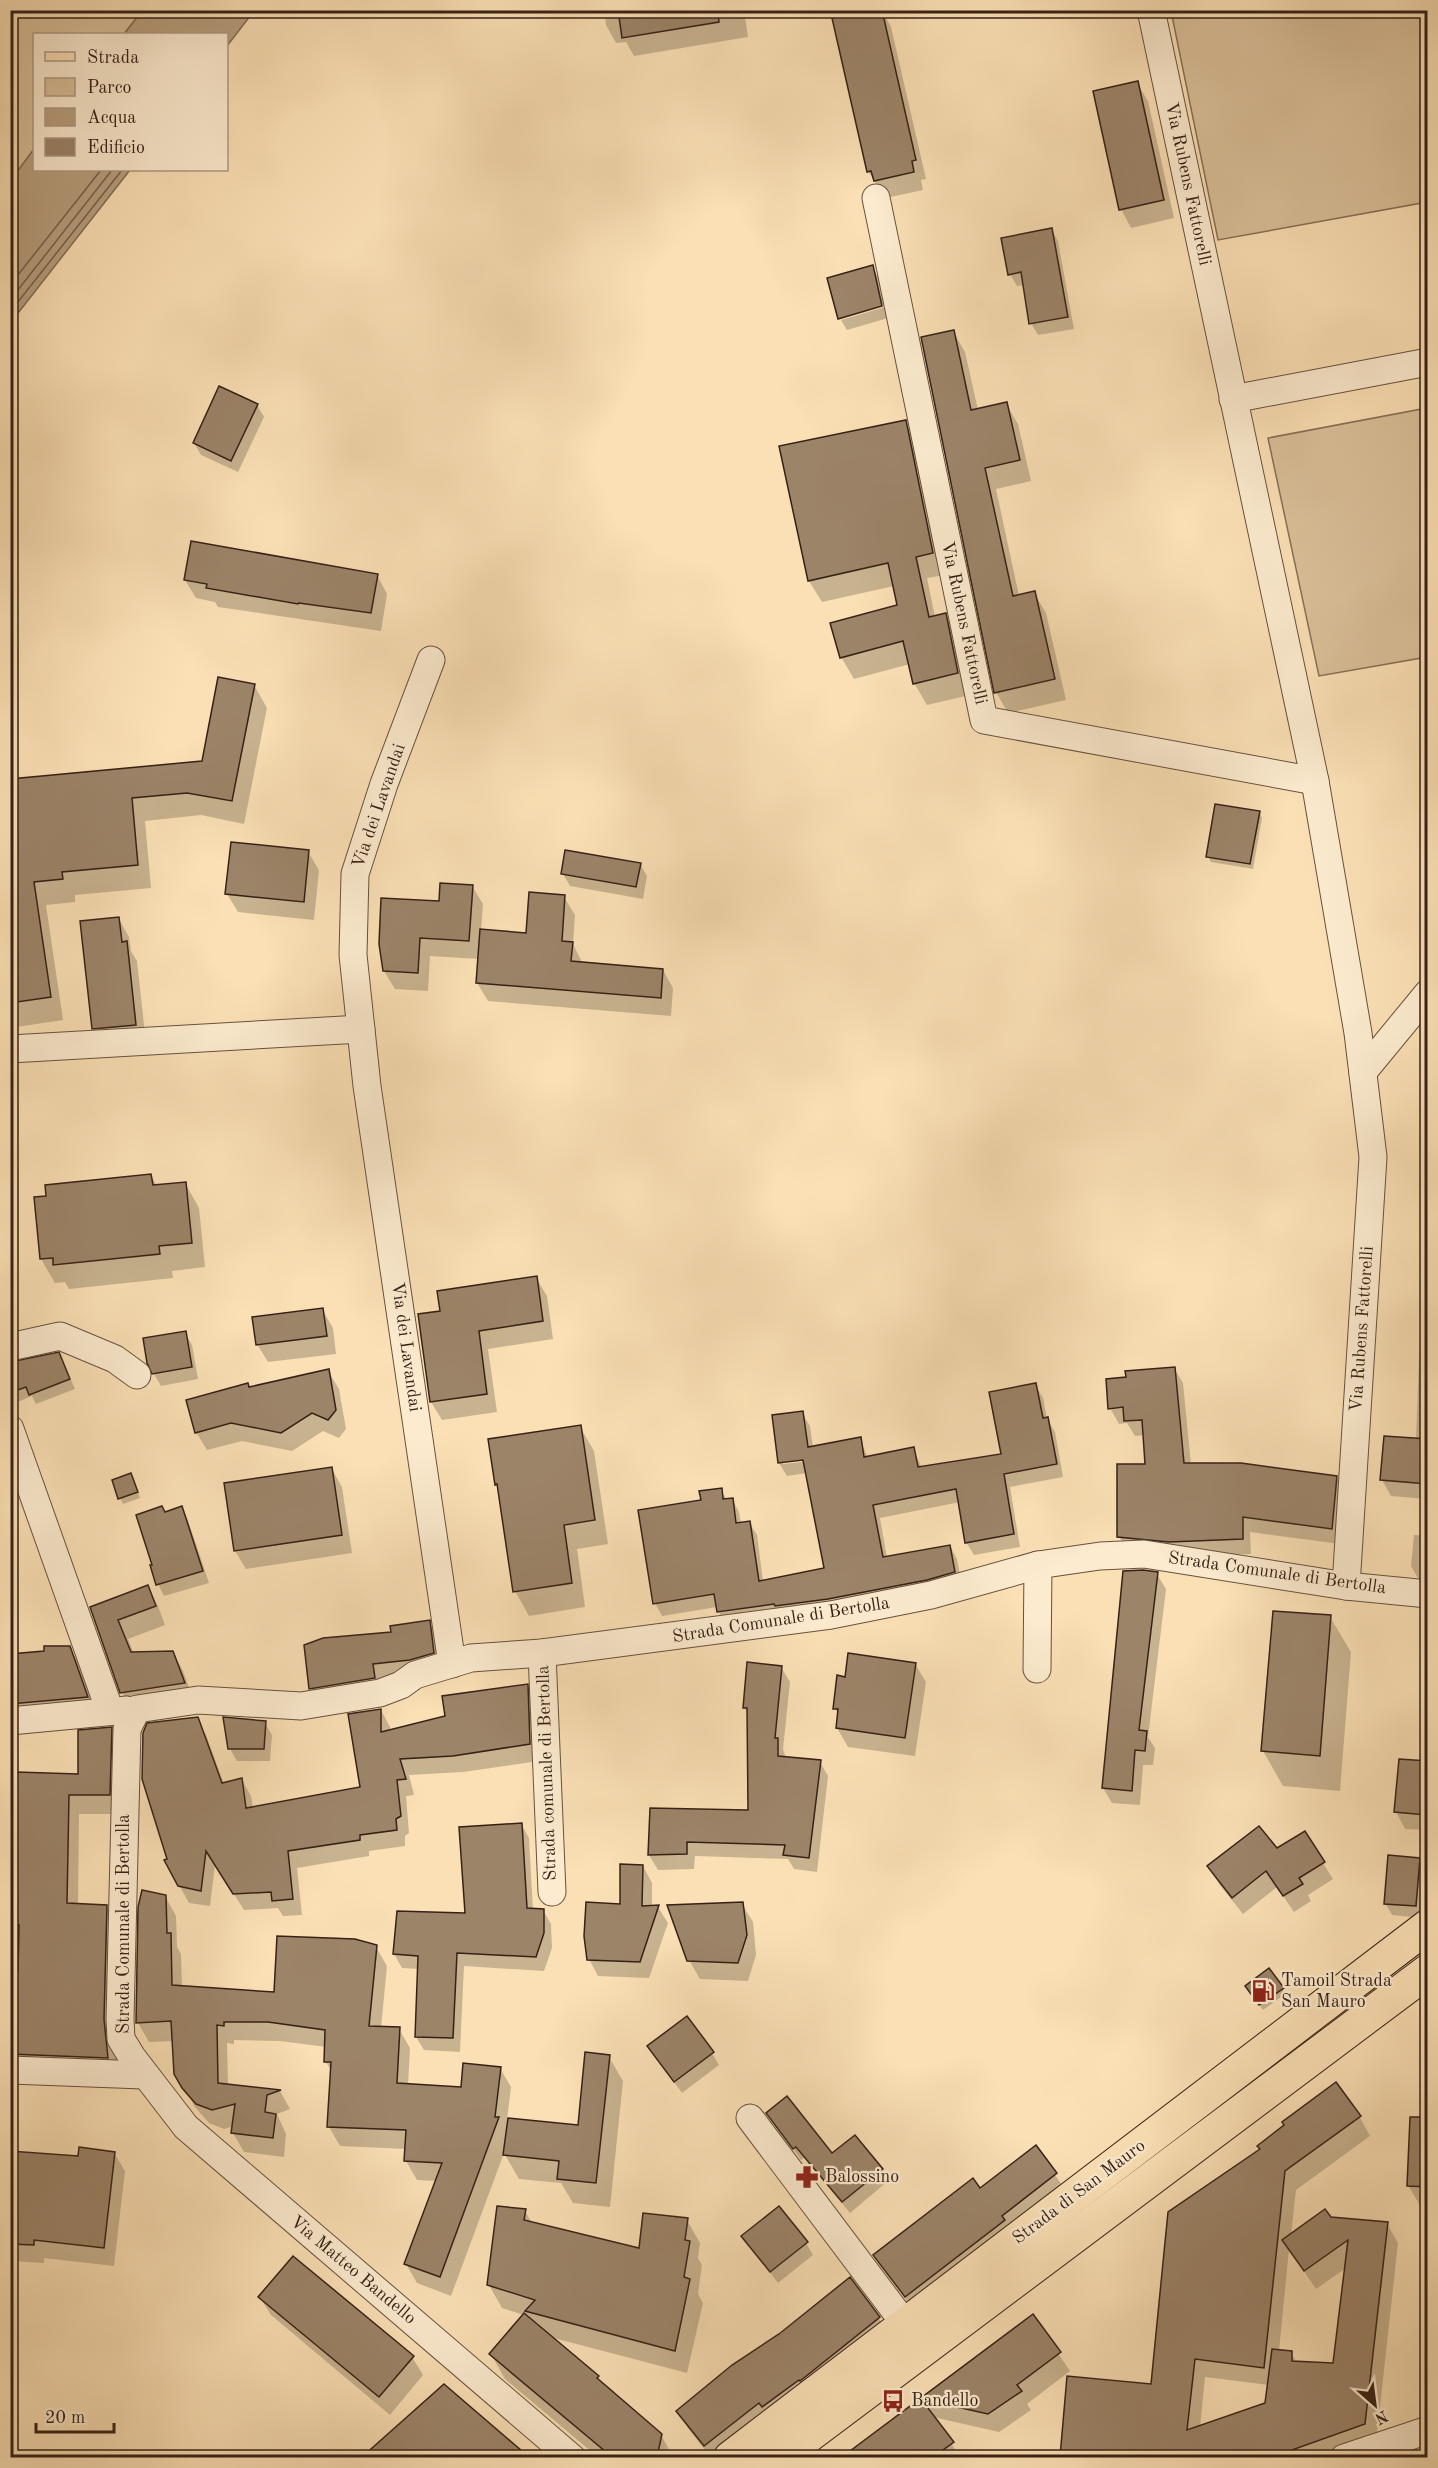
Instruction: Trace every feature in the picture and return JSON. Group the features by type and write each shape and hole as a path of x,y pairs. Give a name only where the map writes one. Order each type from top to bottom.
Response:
{"main road":[{"name":"Strada di San Mauro","path":"730,2457 1428,1926"},
{"name":"Strada di San Mauro","path":"778,2457 1428,1971"}],"street":[{"name":"Via Rubens Fattorelli","path":"1151,10 1315,781 1363,1072 1373,1157 1346,1586"},
{"name":"Via Rubens Fattorelli","path":"876,198 984,720 1315,781"},
{"path":"1233,399 1428,362"},
{"name":"Via dei Lavandai","path":"431,660 384,784 355,874 353,954 367,1086 452,1664"},
{"path":"1363,1072 1428,993"},
{"path":"10,1049 361,1029"},
{"path":"10,1347 60,1336 115,1359 137,1375"},
{"path":"10,1429 110,1711"},
{"name":"Strada Comunale di Bertolla","path":"10,1721 137,1709 198,1700 301,1706 380,1693 401,1686 415,1675 471,1658 542,1653 831,1615 931,1595 1038,1565 1100,1556 1144,1554 1346,1586 1428,1594"},
{"path":"1037,1669 1038,1565"},
{"name":"Strada comunale di Bertolla","path":"542,1653 552,1892"},
{"name":"Strada Comunale di Bertolla","path":"137,1709 127,1729 120,2019 121,2039 143,2075"},
{"path":"10,2070 143,2075"},
{"name":"Via Matteo Bandello","path":"143,2075 186,2127 573,2457"},
{"path":"750,2118 905,2325"},
{"path":"1344,2457 1428,2430"}],"green space":[{"path":"11,11 142,11 125,33 33,33 33,150 11,180"},
{"path":"1171,11 1427,11 1427,202 1218,240"},
{"path":"1427,408 1427,657 1319,676 1268,438"}],"water":[{"path":"142,10 254,11 228,45 228,33 125,33"},
{"path":"33,150 33,171 129,171 11,322 11,180"}],"building":[{"path":"618,10 718,10 719,22 622,38"},
{"path":"865,10 882,10 916,160 912,161 914,172 874,181 871,171 867,172 832,18"},
{"path":"1138,81 1164,200 1119,210 1093,91"},
{"path":"1052,228 1068,317 1029,324 1021,272 1008,275 1001,238"},
{"path":"873,265 882,306 838,319 827,278"},
{"path":"954,330 971,410 1007,402 1020,460 985,468 1013,596 1035,591 1055,679 994,693 921,337"},
{"path":"219,386 258,404 231,461 193,443"},
{"path":"906,420 933,553 916,557 929,617 946,613 958,673 913,684 903,641 840,658 830,623 897,605 888,563 808,581 779,446"},
{"path":"191,541 378,574 371,613 298,604 206,588 207,584 184,580"},
{"path":"218,677 255,684 232,801 187,793 132,798 138,865 62,872 63,879 34,882 51,997 10,1003 10,779 202,761"},
{"path":"1215,804 1260,811 1250,864 1206,857"},
{"path":"231,842 309,850 304,902 225,894"},
{"path":"565,850 641,863 636,887 561,874"},
{"path":"440,883 473,885 469,941 420,938 418,973 383,971 379,944 381,898 439,901"},
{"path":"529,892 565,895 562,941 573,942 571,961 663,969 661,998 476,983 480,929 526,933"},
{"path":"119,917 122,942 127,941 136,1025 92,1029 80,921"},
{"path":"151,1174 153,1185 186,1182 192,1243 159,1246 160,1254 53,1265 53,1258 40,1259 34,1197 46,1196 45,1185"},
{"path":"537,1276 543,1321 479,1331 487,1394 430,1402 418,1314 440,1311 437,1291"},
{"path":"323,1308 327,1336 256,1345 252,1317"},
{"path":"186,1331 192,1367 152,1374 147,1363 143,1338"},
{"path":"59,1352 70,1379 29,1395 26,1387 10,1393 10,1362"},
{"path":"1175,1367 1184,1463 1241,1463 1337,1476 1332,1529 1243,1517 1243,1539 1169,1542 1117,1537 1117,1464 1145,1464 1142,1420 1124,1421 1123,1407 1108,1409 1106,1379 1126,1377 1125,1371"},
{"path":"329,1369 336,1410 328,1420 312,1413 281,1433 231,1423 195,1433 186,1400 248,1383 249,1387"},
{"path":"1036,1383 1043,1418 1048,1417 1057,1464 1004,1474 1014,1534 965,1543 956,1489 873,1505 883,1557 950,1545 955,1572 927,1580 828,1599 775,1606 774,1604 717,1612 714,1594 653,1604 638,1510 701,1500 699,1491 722,1488 723,1499 733,1498 736,1523 750,1521 759,1581 824,1568 803,1460 778,1463 772,1415 803,1411 808,1447 861,1437 864,1457 914,1447 918,1467 1001,1454 989,1392"},
{"path":"581,1425 595,1520 564,1525 572,1583 513,1592 488,1439"},
{"path":"1384,1436 1428,1439 1428,1484 1380,1480"},
{"path":"332,1467 342,1535 234,1551 224,1483"},
{"path":"131,1473 138,1492 118,1499 112,1480"},
{"path":"162,1506 165,1512 182,1506 203,1571 156,1585 136,1515"},
{"path":"1123,1571 1158,1572 1139,1730 1147,1731 1145,1751 1135,1750 1132,1791 1102,1788"},
{"path":"148,1585 156,1606 118,1620 131,1652 173,1651 185,1683 120,1693 90,1607"},
{"path":"1273,1611 1331,1615 1320,1756 1261,1751"},
{"path":"430,1620 434,1653 410,1660 373,1664 375,1678 309,1689 304,1645 323,1638 391,1632 390,1626"},
{"path":"44,1646 70,1646 88,1697 10,1704 10,1654 44,1651"},
{"path":"848,1653 916,1663 905,1738 836,1728 838,1709 833,1709 837,1675 845,1677"},
{"path":"747,1662 782,1666 775,1738 778,1738 778,1756 821,1760 809,1858 783,1855 785,1845 687,1842 687,1854 648,1855 650,1808 748,1810 747,1708 743,1708"},
{"path":"528,1684 530,1744 453,1756 400,1759 406,1779 397,1780 401,1816 396,1819 397,1830 360,1835 360,1840 288,1851 293,1899 272,1901 271,1892 233,1894 206,1851 201,1891 178,1886 164,1860 167,1859 142,1779 143,1733 147,1723 198,1717 222,1783 242,1778 246,1808 360,1787 348,1714 381,1709 381,1732 445,1716 442,1696"},
{"path":"223,1717 266,1721 264,1749 228,1749"},
{"path":"112,1727 110,1795 69,1795 67,1903 107,1905 104,2019 108,2058 10,2054 10,1972 18,1972 19,1925 10,1925 10,1892 16,1892 17,1772 78,1774 78,1730"},
{"path":"1399,1759 1428,1761 1426,1815 1394,1812"},
{"path":"522,1823 527,1908 544,1909 544,1933 536,1957 457,1953 453,2038 415,2037 418,1956 393,1954 397,1911 465,1913 459,1827"},
{"path":"1259,1826 1277,1848 1305,1831 1325,1862 1299,1878 1303,1884 1283,1896 1266,1871 1232,1898 1207,1866"},
{"path":"1388,1855 1420,1858 1416,1906 1384,1904"},
{"path":"620,1864 643,1865 642,1906 659,1905 640,1962 587,1960 584,1936 586,1902 620,1904"},
{"path":"142,1890 166,1895 167,1933 171,1933 172,1985 274,1992 277,1936 355,1939 377,1945 369,2026 400,2027 397,2083 461,2087 463,2063 501,2067 495,2117 499,2117 440,2277 404,2264 442,2163 404,2161 406,2130 327,2127 331,2062 324,2062 325,2030 268,2022 224,2022 224,2026 217,2025 218,2083 281,2090 267,2095 265,2112 276,2114 273,2138 231,2133 235,2104 212,2110 196,2104 182,2088 174,2074 171,2021 136,2023 138,1907"},
{"path":"743,1902 747,1935 738,1963 687,1961 667,1905"},
{"path":"1269,1968 1284,1988 1259,2005 1245,1986"},
{"path":"687,2016 714,2052 674,2082 647,2046"},
{"path":"585,2052 610,2055 596,2183 557,2179 559,2161 503,2155 508,2118 578,2125"},
{"path":"1336,2082 1361,2116 1285,2171 1264,2368 1195,2359 1187,2430 1265,2403 1272,2349 1292,2351 1292,2361 1333,2363 1348,2240 1304,2271 1282,2240 1325,2209 1331,2217 1388,2222 1365,2424 1289,2451 1288,2456 1060,2457 1067,2376 1151,2384 1168,2212 1260,2149 1257,2146 1284,2125 1282,2122"},
{"path":"787,2096 832,2153 855,2135 883,2169 842,2202 796,2147 793,2149 766,2113"},
{"path":"1410,2117 1428,2117 1428,2187 1407,2186"},
{"path":"1036,2145 1057,2173 1002,2216 1005,2220 905,2297 873,2255 973,2178 980,2188"},
{"path":"79,2147 115,2152 104,2248 34,2240 34,2245 10,2244 10,2151 78,2156"},
{"path":"497,2206 526,2209 524,2220 639,2248 643,2213 688,2218 685,2240 690,2241 684,2277 690,2279 675,2351 525,2311 535,2300 487,2285"},
{"path":"779,2206 808,2242 770,2272 741,2236"},
{"path":"293,2256 414,2356 379,2397 258,2297"},
{"path":"850,2277 880,2317 800,2381 762,2407 759,2403 704,2446 676,2411 732,2365 779,2334"},
{"path":"524,2313 599,2376 597,2378 662,2434 657,2457 612,2457 489,2354"},
{"path":"1033,2314 1061,2352 1017,2385 1022,2391 988,2414 921,2399 954,2442 933,2457 842,2457"},
{"path":"444,2384 529,2457 362,2457"}],"place":[{"name":"Tamoil Strada San Mauro","path":"1263,1991"},
{"name":"Balossino","path":"807,2177"},
{"name":"Bandello","path":"893,2401"}]}
